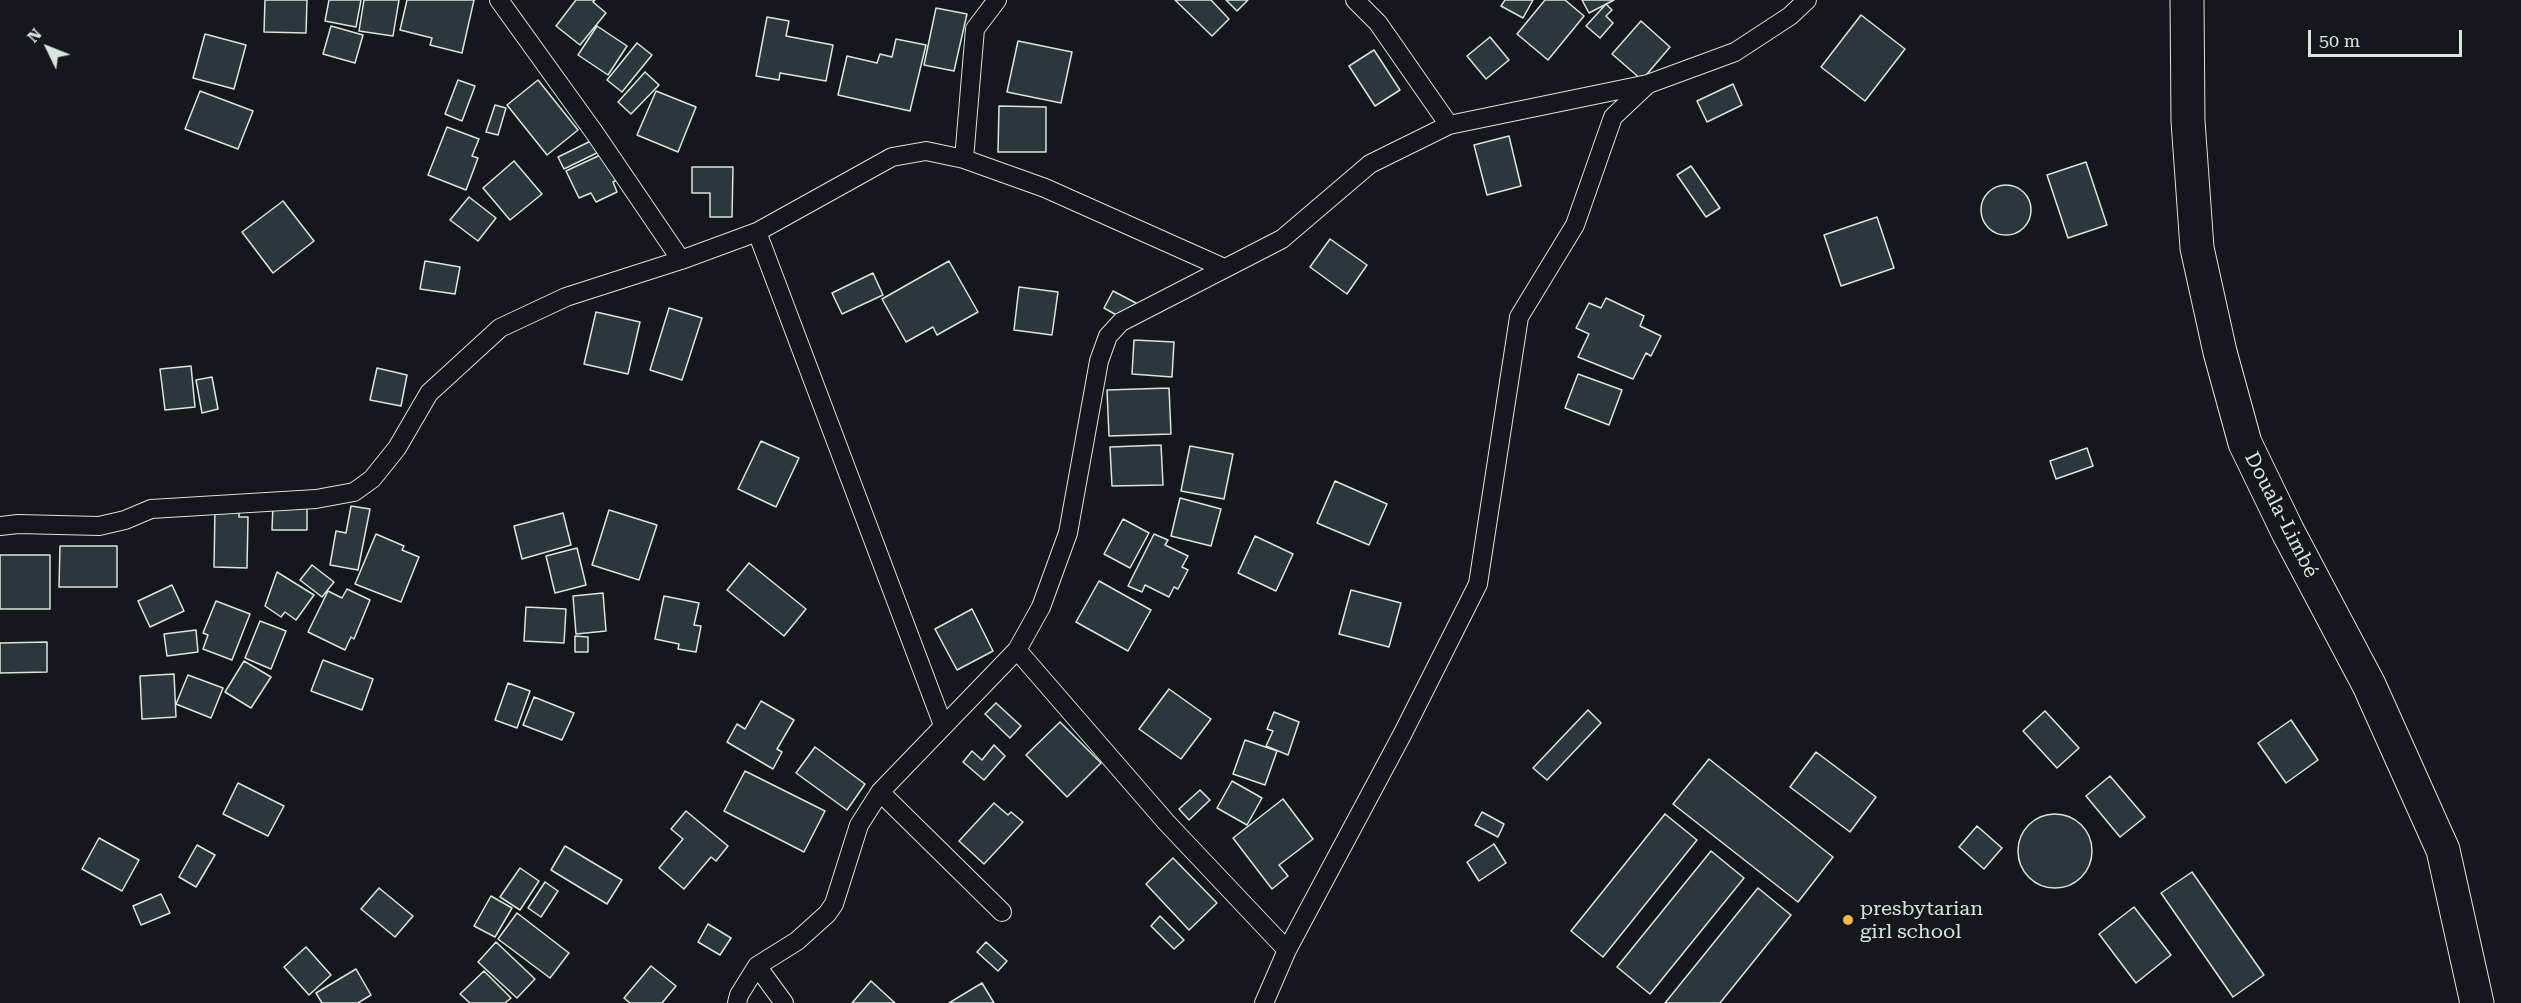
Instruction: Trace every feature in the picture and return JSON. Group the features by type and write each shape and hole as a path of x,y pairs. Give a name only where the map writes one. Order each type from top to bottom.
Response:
{"highway":[{"name":"Douala-Limbé","path":"2187,0 2188,121 2197,248 2220,352 2245,443 2288,532 2369,686 2443,850 2477,1003"}],"street":[{"path":"499,0 594,132 681,260"},
{"path":"963,159 975,29 997,0"},
{"path":"1355,0 1378,23 1449,125"},
{"path":"737,1003 739,995 757,966 797,940 827,914 834,904 859,825 880,792 1017,650 1041,607 1068,533 1099,361 1108,336 1121,322 1282,239 1370,164 1449,125 1648,84 1735,52 1790,16 1807,0"},
{"path":"1264,1003 1287,950 1478,584 1519,317 1575,225 1613,117 1648,84"},
{"path":"0,526 18,524 99,526 125,520 152,509 316,499 354,492 372,479 397,448 429,393 500,328 566,297 681,260 757,232 892,157 926,151 963,159 1045,188 1224,268"},
{"path":"757,232 943,725"},
{"path":"1017,650 1166,822 1287,950"},
{"path":"880,792 1002,912"},
{"path":"757,966 783,1003"}],"building":[{"path":"265,0 307,0 306,33 264,32"},
{"path":"329,0 361,0 356,27 325,21"},
{"path":"364,0 399,0 393,36 359,31"},
{"path":"407,0 474,0 462,53 430,45 432,38 400,30"},
{"path":"576,0 595,0 593,2 606,13 580,45 556,26"},
{"path":"1175,0 1211,0 1229,19 1212,36"},
{"path":"1226,0 1248,0 1237,11"},
{"path":"1505,0 1533,0 1523,18 1501,6"},
{"path":"1545,0 1565,0 1584,16 1548,60 1517,34"},
{"path":"1582,0 1614,0 1589,13"},
{"path":"1606,4 1612,10 1606,16 1613,23 1600,38 1586,26"},
{"path":"936,8 967,14 954,71 924,65"},
{"path":"1861,15 1905,49 1865,101 1821,67"},
{"path":"767,17 789,21 786,36 833,45 826,81 780,73 779,80 756,76"},
{"path":"1641,21 1670,47 1642,80 1612,54"},
{"path":"331,26 363,35 355,63 323,54"},
{"path":"597,26 627,46 608,75 578,55"},
{"path":"205,34 246,45 234,89 193,78"},
{"path":"1490,37 1509,60 1486,79 1467,56"},
{"path":"896,39 926,45 910,111 838,95 847,56 877,63 880,54 892,57"},
{"path":"1018,41 1072,52 1061,103 1007,92"},
{"path":"637,43 652,55 622,92 607,80"},
{"path":"1374,50 1400,90 1375,106 1349,66"},
{"path":"645,72 659,85 631,114 618,102"},
{"path":"458,80 475,86 462,121 445,114"},
{"path":"538,80 578,130 547,155 507,105"},
{"path":"1733,84 1742,105 1707,122 1697,101"},
{"path":"200,91 253,111 238,149 185,129"},
{"path":"656,91 696,107 678,152 637,135"},
{"path":"495,105 506,108 498,135 486,132"},
{"path":"999,106 1046,107 1046,152 998,152"},
{"path":"447,127 479,139 472,156 478,158 466,190 428,175"},
{"path":"1509,136 1521,186 1487,195 1474,145"},
{"path":"599,137 605,149 564,169 558,157"},
{"path":"611,150 624,177 613,182 617,192 596,202 591,193 579,198 566,171"},
{"path":"514,161 542,194 510,220 483,188"},
{"path":"2086,162 2107,225 2068,238 2047,175"},
{"path":"1691,166 1720,208 1706,217 1677,175"},
{"path":"692,167 733,167 732,217 710,217 710,193 692,193"},
{"path":"2006,185 2024,192 2031,210 2024,228 2006,235 1988,228 1981,210 1988,192"},
{"path":"469,197 496,218 478,241 450,220"},
{"path":"283,201 314,241 273,273 242,232"},
{"path":"1877,217 1894,268 1841,286 1824,235"},
{"path":"1330,239 1367,265 1347,294 1310,267"},
{"path":"425,261 460,267 455,294 420,289"},
{"path":"949,261 978,312 937,335 933,327 906,342 882,299"},
{"path":"873,273 883,295 842,314 832,293"},
{"path":"1019,287 1058,292 1052,335 1014,330"},
{"path":"1113,291 1136,303 1127,321 1104,308"},
{"path":"1606,298 1644,316 1640,326 1661,336 1651,356 1646,353 1633,379 1578,357 1589,334 1576,328 1589,303 1601,308"},
{"path":"669,308 702,318 682,380 650,370"},
{"path":"596,312 640,322 628,374 584,364"},
{"path":"1134,340 1174,342 1172,377 1132,374"},
{"path":"191,366 195,407 165,410 160,369"},
{"path":"377,368 407,375 401,406 370,400"},
{"path":"1578,374 1622,390 1609,425 1565,408"},
{"path":"212,377 218,409 202,413 196,380"},
{"path":"1169,388 1171,434 1109,436 1107,390"},
{"path":"761,441 799,458 776,507 738,489"},
{"path":"1161,445 1163,485 1112,486 1110,447"},
{"path":"1190,446 1233,454 1224,499 1181,491"},
{"path":"2087,448 2093,466 2056,479 2050,461"},
{"path":"1335,481 1387,504 1369,545 1317,523"},
{"path":"1180,498 1221,509 1211,546 1171,536"},
{"path":"273,505 307,505 307,530 272,530"},
{"path":"351,506 370,509 358,570 330,565 336,531 346,533"},
{"path":"215,508 239,509 239,517 248,517 247,568 214,567"},
{"path":"609,510 657,525 639,580 592,565"},
{"path":"563,513 571,545 522,559 514,526"},
{"path":"1123,519 1149,533 1130,568 1104,554"},
{"path":"376,534 404,546 402,550 419,557 401,602 355,584"},
{"path":"1154,534 1168,540 1165,545 1188,556 1182,567 1188,570 1178,589 1174,587 1169,597 1145,585 1142,592 1128,586"},
{"path":"1255,536 1293,554 1276,591 1238,573"},
{"path":"60,546 117,546 117,587 59,587"},
{"path":"577,548 586,585 555,593 546,556"},
{"path":"0,555 50,555 50,609 0,609"},
{"path":"749,563 806,609 784,636 727,590"},
{"path":"312,565 334,582 322,597 300,580"},
{"path":"277,572 314,595 296,620 285,612 281,617 265,606"},
{"path":"1099,581 1151,610 1128,651 1076,622"},
{"path":"172,585 184,611 150,627 138,601"},
{"path":"347,589 370,600 354,639 351,637 345,650 308,632 328,591 342,598"},
{"path":"1351,590 1401,603 1389,647 1339,634"},
{"path":"603,593 606,631 576,634 573,596"},
{"path":"664,596 699,603 694,625 701,626 696,652 678,649 679,644 655,639"},
{"path":"216,601 250,614 232,660 203,649 208,635 203,633"},
{"path":"526,607 566,609 564,643 524,641"},
{"path":"972,609 993,651 957,670 935,629"},
{"path":"260,621 286,631 271,669 245,658"},
{"path":"196,630 198,652 167,656 164,634"},
{"path":"575,636 588,637 588,652 575,652"},
{"path":"47,642 47,672 0,673 0,643"},
{"path":"323,660 373,679 362,710 311,691"},
{"path":"244,661 271,677 251,708 225,692"},
{"path":"174,674 176,717 142,719 140,676"},
{"path":"188,675 223,688 211,718 176,704"},
{"path":"508,683 530,691 517,728 495,720"},
{"path":"1169,689 1211,719 1181,759 1139,729"},
{"path":"534,697 574,713 562,740 523,725"},
{"path":"761,701 794,720 777,749 782,752 773,769 727,742 737,724 745,729"},
{"path":"996,703 1021,726 1010,738 985,714"},
{"path":"1588,710 1601,723 1547,780 1533,768"},
{"path":"2045,711 2079,748 2057,768 2023,731"},
{"path":"1274,712 1299,722 1288,755 1266,746 1273,731 1267,729"},
{"path":"2291,720 2318,760 2286,783 2258,743"},
{"path":"1060,722 1101,763 1067,797 1026,755"},
{"path":"1245,740 1277,751 1265,785 1233,774"},
{"path":"994,745 1005,756 984,780 963,762 972,751 982,760"},
{"path":"815,747 865,784 847,810 796,773"},
{"path":"1816,752 1876,797 1850,832 1790,787"},
{"path":"1709,759 1833,857 1798,902 1673,804"},
{"path":"745,771 825,811 804,852 724,811"},
{"path":"2110,776 2145,817 2120,837 2086,796"},
{"path":"1232,781 1262,798 1247,825 1217,808"},
{"path":"238,783 284,806 268,836 223,814"},
{"path":"1200,790 1210,800 1189,820 1179,809"},
{"path":"1283,799 1313,839 1279,865 1288,876 1272,889 1233,838"},
{"path":"994,803 1008,815 1011,812 1023,822 984,864 959,841"},
{"path":"686,811 728,846 716,861 711,857 684,889 659,868 683,839 671,829"},
{"path":"1482,812 1504,824 1498,837 1475,825"},
{"path":"1665,814 1697,840 1603,957 1571,931"},
{"path":"2055,814 2069,817 2081,825 2089,837 2092,851 2089,865 2081,877 2069,885 2055,888 2041,885 2029,877 2021,865 2018,851 2021,837 2029,825 2041,817"},
{"path":"1977,826 2002,848 1984,869 1959,847"},
{"path":"99,838 139,860 122,891 82,869"},
{"path":"1494,844 1506,863 1479,881 1467,862"},
{"path":"197,845 215,855 196,887 179,877"},
{"path":"565,846 622,880 607,904 551,870"},
{"path":"1711,851 1744,878 1650,994 1617,967"},
{"path":"1173,858 1217,903 1189,930 1146,884"},
{"path":"520,868 539,881 520,910 500,897"},
{"path":"2192,872 2264,975 2233,997 2161,893"},
{"path":"545,882 558,891 541,917 528,908"},
{"path":"379,888 413,916 395,937 361,909"},
{"path":"1758,888 1791,915 1720,1003 1665,1003"},
{"path":"161,894 170,913 141,925 133,906"},
{"path":"491,896 512,908 495,937 474,926"},
{"path":"2134,907 2171,955 2136,983 2099,934"},
{"path":"517,913 569,953 550,978 498,939"},
{"path":"1160,916 1184,940 1174,949 1151,926"},
{"path":"708,924 731,938 720,955 698,942"},
{"path":"496,942 535,979 517,998 478,962"},
{"path":"986,942 1007,961 998,971 977,952"},
{"path":"306,947 331,975 309,995 284,967"},
{"path":"651,966 676,986 662,1003 630,1003 624,998"},
{"path":"356,969 371,995 358,1003 322,1003 316,993"},
{"path":"484,971 511,998 505,1003 470,1003 460,994"},
{"path":"871,981 895,1003 852,1003"},
{"path":"982,983 994,1003 949,1003"}],"place":[{"name":"presbytarian girl school","path":"1848,920"}]}
